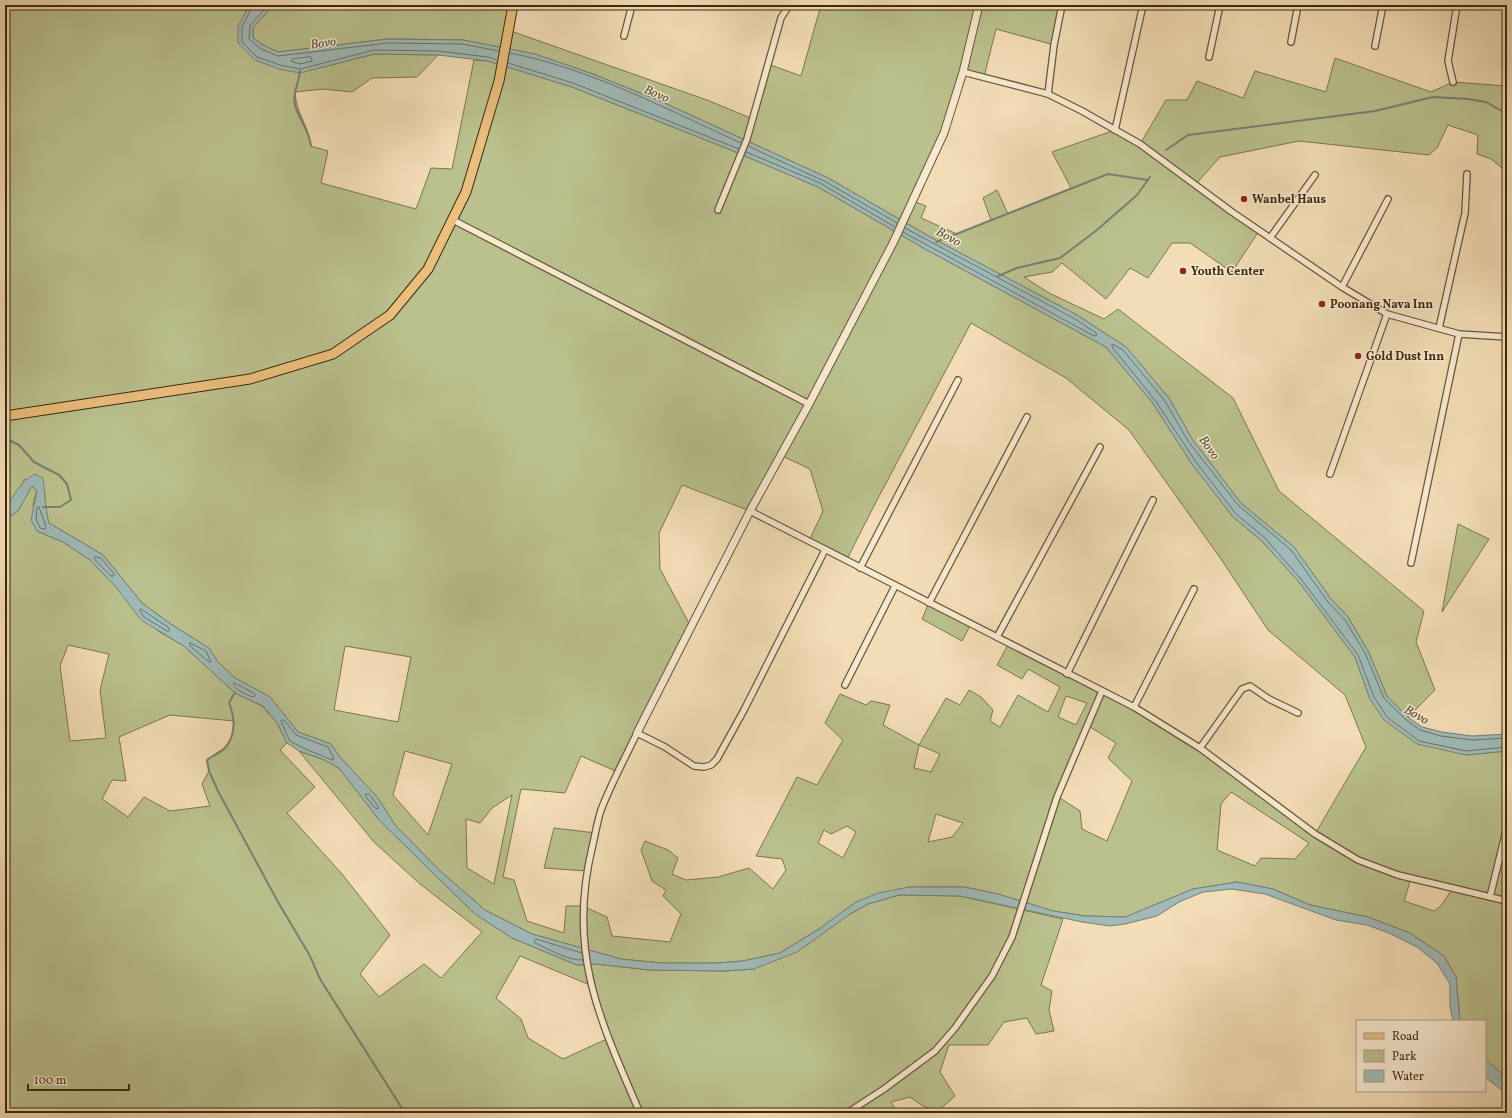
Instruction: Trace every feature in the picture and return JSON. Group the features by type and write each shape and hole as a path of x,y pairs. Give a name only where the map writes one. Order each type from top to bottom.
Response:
{"main road":[{"path":"5,416 250,379 333,354 390,315 428,269 466,192 499,81 513,5"}],"street":[{"path":"624,36 632,5"},
{"path":"718,210 747,139 781,18 789,5"},
{"path":"640,1113 600,1016 587,970 584,942 583,906 587,871 601,811 637,733 750,511 809,404 906,216 944,133 963,72 979,5"},
{"path":"1048,94 1054,45 1062,5"},
{"path":"1115,130 1143,5"},
{"path":"1209,57 1220,5"},
{"path":"1291,42 1298,5"},
{"path":"1375,46 1383,5"},
{"path":"1454,82 1448,61 1457,5"},
{"path":"963,72 1048,94 1140,144 1232,212 1342,287 1387,314 1459,334 1507,337"},
{"path":"1439,328 1465,213 1467,174"},
{"path":"1270,238 1315,175"},
{"path":"1342,287 1388,199"},
{"path":"453,220 809,404"},
{"path":"1330,474 1387,314"},
{"path":"1411,563 1459,334"},
{"path":"860,568 958,380"},
{"path":"929,603 1027,417"},
{"path":"997,637 1100,447"},
{"path":"1067,674 1153,500"},
{"path":"750,511 1134,707 1200,748 1315,834 1358,860 1398,876 1507,901"},
{"path":"637,733 665,747 694,766 704,767 711,765 723,750 825,550"},
{"path":"845,685 895,586"},
{"path":"1134,707 1194,589"},
{"path":"1200,748 1242,689 1250,686 1269,699 1298,713"},
{"path":"847,1113 884,1089 935,1051 975,1001 992,976 1012,937 1057,797 1102,691"},
{"path":"1490,897 1507,827"}],"green space":[{"path":"5,5 250,5 246,10 238,43 319,68 374,54 438,55 417,77 372,78 352,92 323,89 295,92 311,146 328,151 321,183 416,209 431,168 452,169 474,60 488,61 572,87 726,148 818,187 927,250 1106,347 1152,402 1192,464 1233,517 1261,540 1299,582 1355,657 1370,699 1466,755 1507,751 1507,1078 1486,1060 1486,1020 1460,1020 1456,977 1444,956 1410,933 1368,917 1310,905 1273,889 1237,882 1193,889 1126,917 1085,916 1053,911 998,894 964,887 909,887 856,902 819,929 780,953 743,961 718,963 661,963 621,959 532,934 485,910 440,871 395,825 378,798 339,756 331,744 298,732 270,697 235,678 218,662 209,648 172,625 142,603 103,555 49,523 44,507 45,494 25,479 5,511","holes":["971,323 1066,378 1129,430 1221,559 1268,630 1345,695 1366,747 1315,834 1200,748 1134,707 1009,643 997,665 1022,679 1028,669 1060,687 1048,712 1018,695 1000,727 990,721 993,710 981,697 969,690 960,705 946,698 919,745 883,725 890,705 871,701 866,705 840,694 825,723 843,740 817,785 797,777 756,856 782,859 786,870 773,889 749,868 718,877 686,880 672,874 678,858 668,850 645,841 641,850 652,881 666,890 663,896 681,914 670,942 612,936 607,917 583,906 566,906 564,933 527,921 514,880 503,877 521,789 565,793 581,756 618,772 691,627 660,569 659,533 682,485 750,511 780,455 810,469 823,511 809,541 846,561","345,646 411,657 398,722 334,710","1066,696 1087,703 1076,725 1058,717","1087,725 1116,743 1108,758 1132,781 1107,841 1082,829 1080,811 1057,796","919,745 940,754 931,772 914,768","405,751 452,764 428,835 393,795","1231,792 1309,843 1295,859 1261,858 1255,866 1217,850 1221,804","512,795 494,884 467,868 466,819 480,823 492,808","936,814 963,823 952,837 928,842","847,826 856,832 843,858 818,843 824,830 831,834","1411,879 1452,889 1441,906 1434,911 1404,901"]},
{"path":"273,5 513,5 508,30 707,100 753,119 768,64 801,76 821,5 1062,5 1054,45 996,29 984,77 963,72 944,133 913,201 926,206 921,218 957,234 991,220 983,198 997,190 1008,214 1071,188 1052,152 1115,130 1140,144 1166,100 1187,100 1197,81 1243,98 1255,71 1326,92 1335,58 1431,92 1453,82 1507,86 1507,172 1491,159 1477,154 1478,135 1448,125 1437,148 1429,155 1299,141 1220,157 1195,185 1259,231 1232,272 1190,243 1172,243 1148,278 1130,268 1106,299 1062,263 1052,272 1024,277 1049,293 1104,319 1118,309 1233,398 1279,491 1424,611 1416,642 1435,690 1408,717 1387,696 1368,651 1348,617 1331,599 1294,547 1241,503 1192,439 1169,398 1126,347 1077,315 932,238 828,178 660,101 593,74 535,54 463,40 388,39 278,52 263,45 253,38 253,28"},
{"path":"31,486 37,490 33,505 37,531 63,542 90,560 158,631 184,646 235,693 262,706 277,723 287,743 280,750 315,787 287,813 342,874 390,935 360,974 379,997 424,964 441,978 482,932 420,884 374,842 299,751 322,759 339,768 380,821 475,914 512,938 577,965 596,964 650,970 725,971 754,969 868,904 899,895 960,896 1063,919 1041,985 1052,991 1049,1010 1054,1031 1036,1034 1027,1018 1004,1022 988,1045 949,1045 940,1072 955,1096 938,1111 923,1106 910,1097 891,1102 898,1113 5,1113 5,520 18,511","holes":["68,645 109,654 100,690 106,738 70,741 60,666","170,715 234,721 231,737 227,745 207,760 209,771 202,784 210,806 170,811 144,797 128,817 102,799 112,780 126,781 119,737","520,956 590,985 609,1038 563,1059 528,1038 521,1019 496,998"]},
{"path":"1458,524 1489,539 1442,612"},
{"path":"929,603 971,624 962,641 922,619"},
{"path":"554,828 596,833 587,871 544,868"}],"water":[{"path":"250,5 273,5 253,28 253,38 263,45 278,52 388,39 463,40 535,54 593,74 660,101 828,178 932,238 1077,315 1126,347 1169,398 1192,439 1241,503 1294,547 1331,599 1348,617 1368,651 1387,696 1408,717 1422,727 1442,732 1472,736 1507,734 1507,751 1466,755 1417,744 1384,720 1370,699 1355,657 1299,582 1261,540 1233,517 1192,464 1152,402 1106,347 927,250 818,187 726,148 572,87 488,61 438,55 374,54 300,73 279,69 255,60 238,43 238,26"},
{"path":"35,474 43,478 49,523 103,555 142,603 172,625 209,648 218,662 235,678 270,697 298,732 331,744 339,756 378,798 395,825 440,871 485,910 532,934 621,959 661,963 718,963 743,961 780,953 819,929 856,902 878,893 909,887 964,887 998,894 1053,911 1085,916 1125,917 1193,889 1237,882 1273,889 1310,905 1368,917 1410,933 1444,956 1456,977 1460,1020 1453,1020 1450,1006 1450,984 1437,963 1417,947 1389,933 1367,925 1336,920 1265,894 1232,889 1203,892 1179,902 1157,916 1110,926 1082,922 960,896 899,895 868,904 850,914 797,952 754,969 725,971 650,970 596,964 577,965 512,938 475,914 380,821 339,768 322,759 299,751 287,743 277,723 263,706 235,693 184,646 141,620 116,587 90,560 63,542 37,531 31,520 37,491 32,486 18,511 5,520 11,500 19,487"},
{"path":"1486,1060 1507,1078 1507,1094 1486,1078"}],"waterway":[{"path":"300,71 294,101 311,146"},
{"path":"1166,150 1188,135 1375,111 1433,97 1468,99 1486,102 1507,114"},
{"name":"Bovo","path":"936,242 1108,174 1148,180"},
{"path":"998,276 1017,268 1060,258 1097,230 1137,195 1150,177"},
{"path":"5,438 19,445 34,462 59,475 67,484 71,500 60,507 43,507"},
{"path":"235,692 229,703 233,720 233,732 229,743 223,750 207,760 209,771 218,791 278,902 310,956 320,979 405,1113"}],"place":[{"name":"Wanbel Haus","path":"1244,199"},
{"name":"Youth Center","path":"1183,271"},
{"name":"Poonang Nava Inn","path":"1322,304"},
{"name":"Gold Dust Inn","path":"1358,356"}]}
